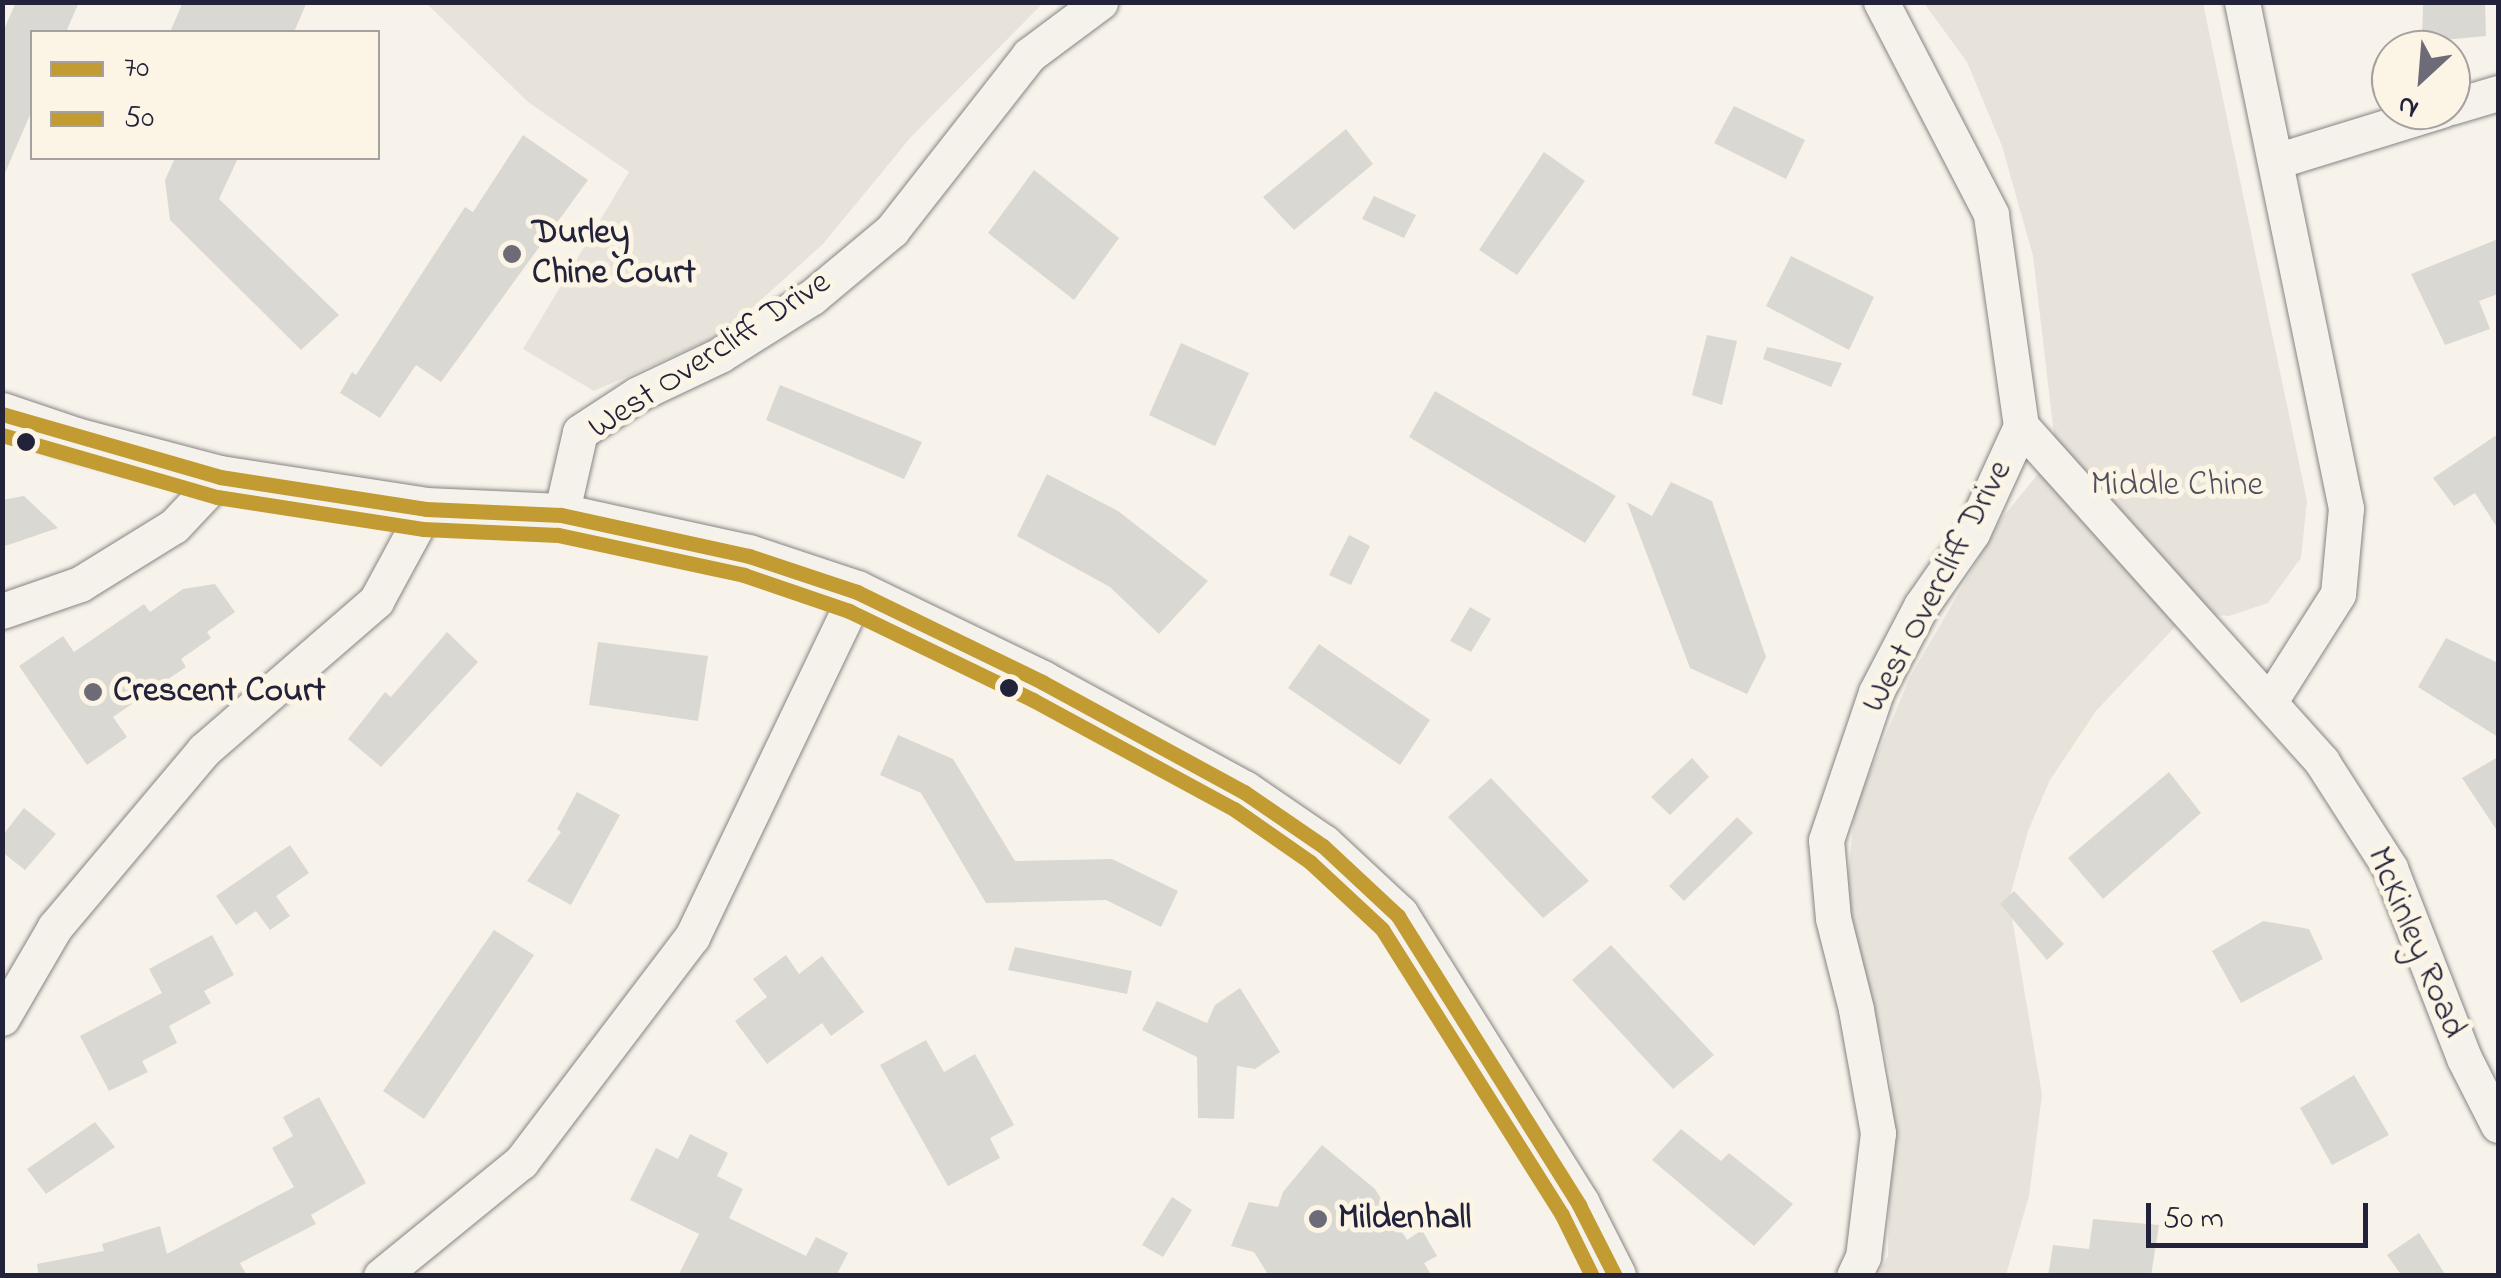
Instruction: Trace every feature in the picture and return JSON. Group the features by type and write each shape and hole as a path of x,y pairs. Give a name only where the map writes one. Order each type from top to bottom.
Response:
{"street":[{"name":"West Overcliff Drive","path":"561,515 580,432 638,394 720,355 812,297 892,230 1029,55 1100,2"},
{"name":"West Overcliff Drive","path":"1881,2 1990,214 2022,426 2204,630"},
{"path":"2242,2 2346,508 2338,594 2270,702"},
{"path":"2471,101 2498,93"},
{"path":"2276,160 2376,130"},
{"path":"2,414 76,440 220,477 426,508 561,515 750,556 857,592 1042,682 1244,792 1323,846 1398,916 1579,1206 1615,1276"},
{"name":"West Overcliff Drive","path":"1854,1276 1863,1256 1878,1133 1856,1009 1833,918 1826,840 1876,692 1921,606 1972,533 2022,426"},
{"path":"2,611 80,584 111,565 174,526 220,477"},
{"path":"2,1018 54,927 204,750 376,602 426,508"},
{"path":"381,1276 521,1162 692,937 857,592"},
{"name":"McKinley Road","path":"2204,630 2322,762 2390,868 2464,1058 2498,1125"}],"green space":[{"path":"426,3 1043,3 911,137 823,244 723,334 594,391 523,349 629,172 528,102"},
{"name":"Middle Chine","path":"1924,3 2203,3 2307,501 2301,558 2268,603 2229,616 2188,613 2096,711 2050,780 2028,831 2009,900 2042,1095 2029,1196 2006,1275 1877,1275 1888,1256 1891,1077 1846,894 1855,808 1910,677 2002,518 2056,452 2033,256 2002,146 1967,62"}],"building":[{"path":"16,2 79,2 67,30 30,30 30,115 2,180 2,34"},
{"path":"183,2 307,2 295,30 171,30"},
{"path":"2485,2 2486,36 2471,37 2471,30 2422,30 2423,4"},
{"path":"1734,106 1805,140 1786,179 1714,143"},
{"path":"1346,129 1373,164 1294,230 1263,197"},
{"name":"Durley Chine Court","path":"523,135 588,180 441,382 416,365 380,418 340,393 352,372 356,375 465,207 473,212"},
{"path":"1544,152 1585,181 1517,275 1479,250"},
{"path":"174,160 237,160 219,199 339,315 301,350 170,220 165,180"},
{"path":"1034,170 1119,238 1074,300 988,233"},
{"path":"1374,196 1416,215 1404,238 1362,219"},
{"path":"2498,239 2498,294 2479,301 2490,329 2445,345 2411,274"},
{"path":"1791,256 1874,297 1849,350 1766,306"},
{"path":"1707,335 1737,341 1722,405 1692,395"},
{"path":"1181,343 1249,373 1215,446 1149,415"},
{"path":"1767,347 1842,363 1831,387 1763,359"},
{"path":"780,385 922,442 904,479 766,420"},
{"path":"1435,391 1616,496 1585,543 1409,437"},
{"path":"2498,434 2498,529 2475,493 2454,506 2433,478"},
{"path":"1047,474 1118,511 1208,581 1159,634 1110,587 1017,536"},
{"path":"1671,482 1712,501 1766,657 1747,694 1690,668 1627,502 1652,516"},
{"path":"24,496 58,528 2,547 2,500"},
{"path":"1349,535 1370,546 1351,585 1329,575"},
{"name":"Crescent Court","path":"215,584 235,612 207,632 211,638 181,659 186,667 113,717 127,737 87,765 19,666 63,636 74,652 144,604 150,612 183,589"},
{"path":"1470,607 1491,619 1471,652 1450,641"},
{"path":"447,632 478,662 381,767 348,739 385,692 391,697"},
{"path":"2446,638 2498,663 2498,737 2418,687"},
{"path":"598,642 708,656 698,721 589,705"},
{"path":"1319,644 1430,720 1400,765 1288,688"},
{"path":"898,735 953,759 1015,861 1112,859 1178,891 1161,927 1106,900 986,903 921,793 880,775"},
{"path":"2498,757 2498,832 2462,778"},
{"path":"1692,758 1709,777 1670,815 1651,797"},
{"path":"2169,772 2201,813 2103,899 2068,858"},
{"path":"1491,778 1589,881 1543,918 1448,817"},
{"path":"577,792 620,815 571,905 527,881 561,832 557,829"},
{"path":"24,808 56,834 25,870 2,852 2,836"},
{"path":"1737,817 1753,833 1684,901 1669,886"},
{"path":"290,845 309,873 276,896 290,916 270,930 256,911 236,925 216,896"},
{"path":"2014,891 2064,944 2047,960 2000,904"},
{"path":"2263,921 2309,929 2323,959 2241,1003 2212,951"},
{"path":"494,930 534,955 424,1119 383,1091"},
{"path":"212,935 234,975 204,991 211,1003 169,1026 177,1043 142,1061 148,1072 109,1091 80,1036 162,993 149,969"},
{"path":"1611,945 1714,1055 1673,1089 1572,980"},
{"path":"1015,947 1132,971 1127,994 1008,970"},
{"path":"786,955 799,974 822,956 864,1012 831,1036 822,1023 767,1064 735,1021 767,997 753,979"},
{"path":"1240,988 1280,1052 1255,1069 1237,1066 1234,1119 1198,1118 1197,1057 1142,1030 1157,1001 1207,1023 1215,1005"},
{"path":"926,1040 944,1072 975,1054 1014,1125 990,1138 1000,1158 948,1186 880,1065"},
{"path":"2354,1075 2389,1135 2332,1165 2300,1108"},
{"path":"319,1097 366,1183 311,1215 316,1224 240,1263 247,1276 39,1276 37,1264 104,1251 102,1244 160,1226 167,1254 294,1187 272,1148 293,1136 283,1117"},
{"path":"95,1122 115,1147 46,1194 27,1169"},
{"path":"1681,1129 1721,1161 1729,1153 1793,1204 1754,1246 1652,1160"},
{"path":"690,1134 728,1153 717,1176 743,1189 729,1218 806,1256 816,1237 848,1253 838,1272 844,1276 678,1276 699,1234 630,1200 656,1148 678,1159"},
{"name":"Mildenhall","path":"1322,1145 1375,1189 1407,1240 1422,1230 1437,1256 1424,1263 1432,1276 1269,1276 1254,1252 1231,1246 1249,1202 1278,1207 1283,1192"},
{"path":"1172,1197 1192,1210 1163,1257 1142,1245"},
{"path":"2093,1219 2159,1225 2151,1276 2048,1276 2053,1245 2089,1249"},
{"path":"2419,1233 2446,1276 2402,1276 2387,1255"}],"transit line":[{"name":"70","path":"2,414 220,477 426,509 561,515 749,556 857,592 1042,682 1244,792 1323,846 1398,916 1579,1205 1615,1276"},
{"name":"50","path":"2,435 217,497 423,529 558,535 744,575 849,611 1033,700 1234,809 1310,862 1382,929 1562,1215 1592,1276"}],"place":[{"name":"Durley Chine Court","path":"512,254"},
{"name":"Crescent Court","path":"93,692"},
{"name":"Mildenhall","path":"1318,1219"}]}
